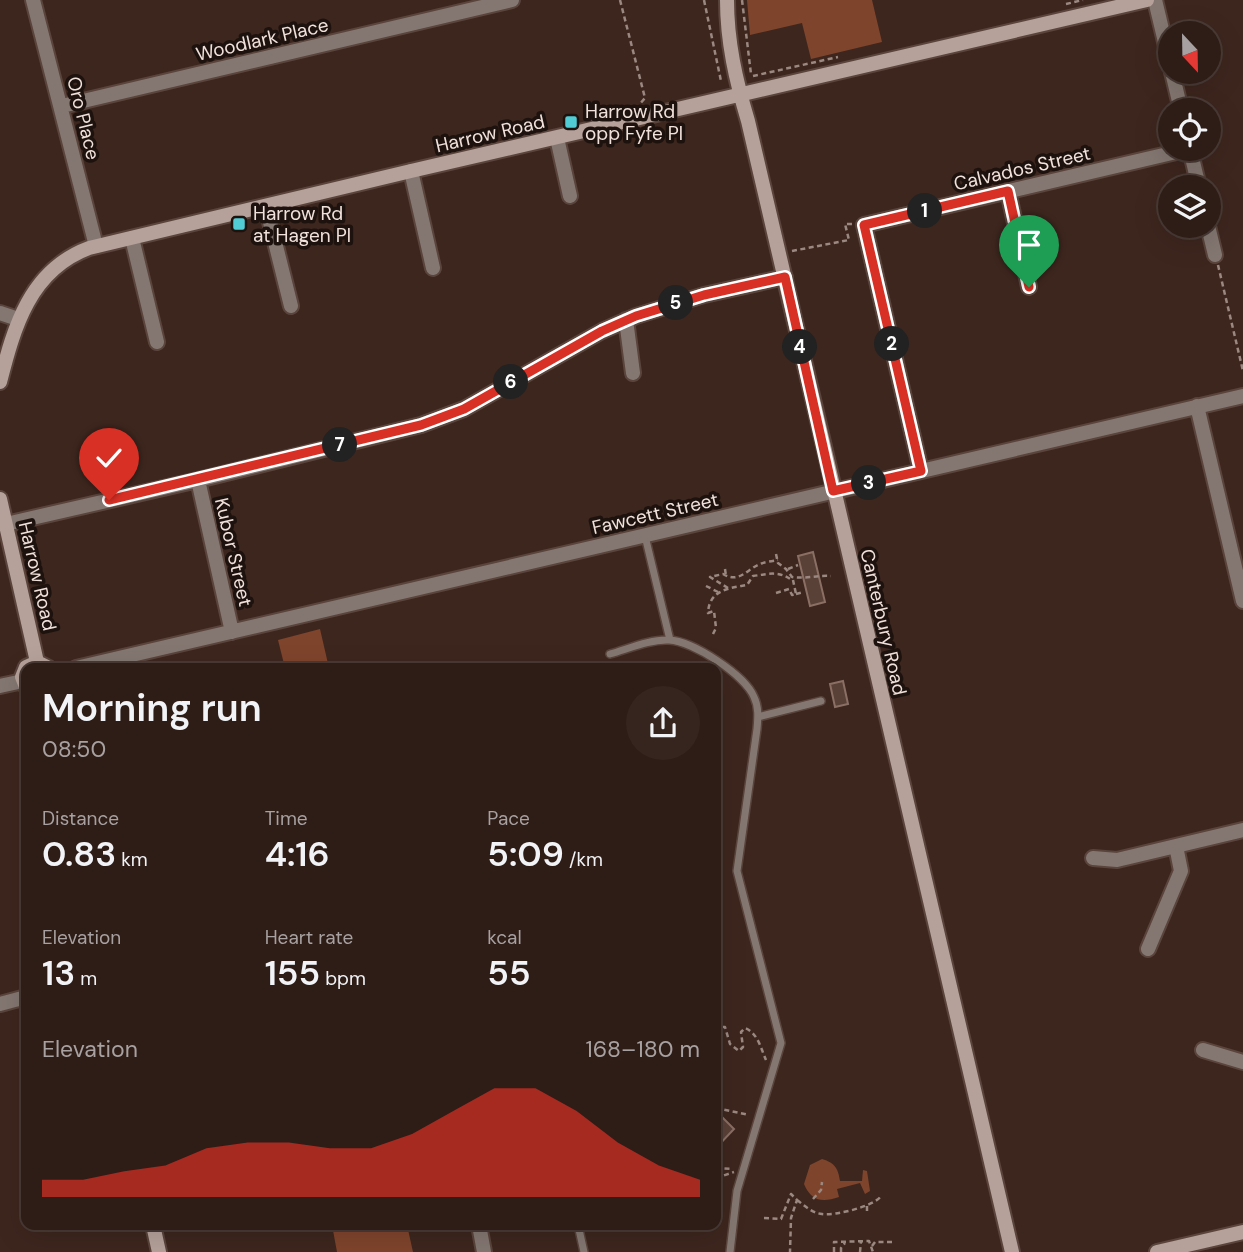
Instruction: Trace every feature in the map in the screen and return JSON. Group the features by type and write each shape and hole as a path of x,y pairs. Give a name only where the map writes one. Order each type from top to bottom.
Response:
{"street":[{"name":"Oro Place","path":"33,0 96,246"},
{"name":"Woodlark Place","path":"62,106 512,0"},
{"name":"Canterbury Road","path":"727,0 730,51 1012,1252"},
{"name":"Harrow Road","path":"0,382 18,319 29,297 47,275 71,256 96,246 1147,0"},
{"path":"1156,0 1161,21"},
{"path":"557,138 570,196"},
{"name":"Calvados Street","path":"864,225 1158,156"},
{"path":"411,171 433,268"},
{"path":"1008,191 1029,287"},
{"path":"266,206 290,306"},
{"path":"864,225 921,471"},
{"path":"132,238 157,342"},
{"path":"1211,238 1215,254"},
{"path":"6,524 421,425 464,409 626,320 704,295 785,277"},
{"path":"0,313 18,319"},
{"path":"626,320 633,373"},
{"name":"Fawcett Street","path":"98,663 1243,396"},
{"path":"1196,406 1243,601"},
{"name":"Kubor Street","path":"198,480 232,632"},
{"name":"Harrow Road","path":"0,499 42,663"},
{"path":"0,687 21,684"},
{"path":"1093,858 1117,860 1243,830"},
{"path":"1148,949 1181,871 1176,846"},
{"path":"0,1004 21,998"},
{"path":"1203,1050 1243,1062"},
{"path":"154,1230 159,1252"},
{"path":"480,1230 484,1252"},
{"path":"1157,1252 1243,1232"}],"lane":[{"path":"645,535 670,640"},
{"path":"610,654 670,640 692,647 718,663"},
{"path":"721,665 739,676 754,697 758,718 737,871 781,1043 737,1191 730,1252"},
{"path":"758,718 821,701"},
{"path":"579,1230 584,1252"}],"path":[{"path":"620,0 645,98 638,106 641,118"},
{"path":"704,0 721,81"},
{"path":"742,0 751,74"},
{"path":"792,251 849,240 845,224 864,225"},
{"path":"1215,254 1243,371"},
{"path":"776,554 778,564 788,570 796,594"},
{"path":"728,589 710,577 746,574 764,561 778,560"},
{"path":"788,570 798,565"},
{"path":"725,569 726,576"},
{"path":"753,569 754,576"},
{"path":"713,634 716,628 715,611 708,613 708,608 718,592 747,585 754,576 771,572 785,574 792,579 831,576"},
{"path":"706,586 718,592"},
{"path":"776,593 789,589 792,595 804,592"},
{"path":"721,1027 725,1027 730,1044 739,1051 743,1047 741,1032 745,1028 749,1029 757,1039 772,1073"},
{"path":"721,1109 759,1118"},
{"path":"721,1168 744,1168"},
{"path":"721,1176 744,1168"},
{"path":"813,1199 821,1190 822,1182"},
{"path":"764,1218 781,1219 791,1194 820,1214 875,1204 881,1196"},
{"path":"790,1252 791,1218 797,1200"},
{"path":"867,1206 867,1214"},
{"path":"842,1252 841,1248 848,1241"},
{"path":"834,1252 834,1242 848,1241 869,1241 873,1252"},
{"path":"860,1252 861,1241"},
{"path":"872,1246 875,1242 893,1242"}],"shaded area":[{"path":"747,0 872,0 882,42 811,59 802,23 750,35"},
{"path":"320,629 328,663 284,663 278,640"},
{"path":"822,1159 835,1167 840,1181 862,1181 863,1170 867,1171 870,1191 865,1194 860,1183 837,1189 839,1197 822,1200 814,1197 804,1184 810,1165"},
{"path":"333,1230 408,1230 413,1252 337,1252"}],"building":[{"path":"813,552 825,602 810,606 798,556"},
{"path":"843,681 848,704 835,707 830,684"},
{"path":"721,1116 734,1129 721,1143"}],"place":[{"name":"Harrow Rd opp Fyfe Pl","path":"571,122"},
{"name":"Harrow Rd at Hagen Pl","path":"239,224"}],"route":[{"path":"109,500 421,425 464,409 602,331 636,316 704,295 785,277 833,491 849,488 921,471 864,225 1008,191 1029,287"}]}
